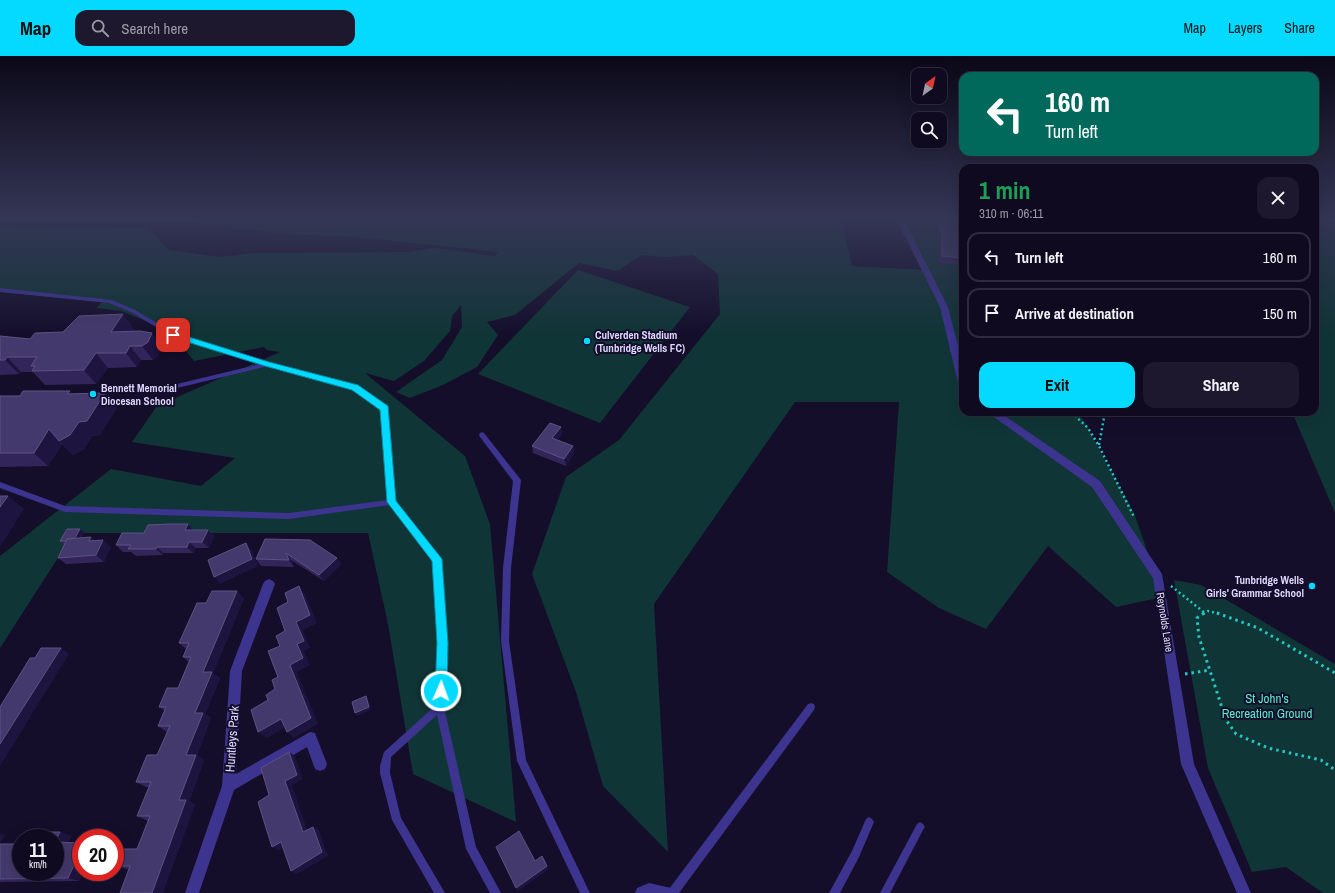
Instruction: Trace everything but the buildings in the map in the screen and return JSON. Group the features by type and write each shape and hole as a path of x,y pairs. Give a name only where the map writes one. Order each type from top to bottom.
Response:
{"street":[{"path":"919,257 944,307 959,367"},
{"name":"Reynolds Lane","path":"998,416 1096,484 1158,577 1188,764 1244,893"},
{"name":"Huntleys Park","path":"192,893 229,786 236,671 269,584"},
{"path":"229,786 310,738 320,764"},
{"path":"642,893 649,890 666,893"}],"lane":[{"path":"0,290 110,301 133,311 173,335 268,364 355,387 385,409 392,502 437,559 442,643 440,707 471,849 496,893"},
{"path":"136,390 173,387 268,364"},
{"path":"482,434 517,480 507,568 505,641 522,761 584,893"},
{"path":"0,485 65,509 289,516 392,502"},
{"path":"440,707 387,755 384,766 397,820 420,862 440,893"},
{"path":"673,893 811,707"},
{"path":"834,893 856,854 869,822"},
{"path":"885,893 920,827"}],"path":[{"path":"1075,416 1088,428 1099,446 1104,416"},
{"path":"1335,673 1264,632 1227,615 1208,612 1197,618 1199,637 1226,720 1236,734 1268,748 1321,760 1335,770"},
{"path":"1174,676 1210,670"}],"green space":[{"path":"0,257 638,257 618,271 579,263 515,315 487,322 498,335 477,367 443,385 410,398 396,392 442,360 462,327 461,305 452,316 450,331 424,361 394,381 365,373 465,456 490,524 516,822 413,774 388,624 368,533 74,533 0,648 0,556 111,469 201,486 235,458 132,442 157,406 280,352 267,350 264,347 194,361 169,330 121,311 97,308 102,301 0,292"},
{"path":"696,257 850,257 852,266 926,270 918,257 959,257 959,416 1078,416 1083,419 1134,513 1163,597 1116,607 1048,546 986,629 939,608 887,572 899,402 795,402 654,604 668,852 603,786 576,692 532,574 566,477 619,440 720,314 718,274"},
{"path":"1319,257 1335,257 1335,513 1294,416 1319,416"},
{"name":"Culverden Stadium (Tunbridge Wells FC)","path":"578,270 690,307 600,423 478,374"},
{"name":"St John's Recreation Ground","path":"1174,580 1201,585 1335,664 1335,893 1323,893 1286,867 1252,872 1208,768"}],"place":[{"name":"Culverden Stadium (Tunbridge Wells FC)","path":"587,341"},
{"name":"Bennett Memorial Diocesan School","path":"93,394"},
{"name":"Tunbridge Wells Girls' Grammar School","path":"1312,586"}],"route":[{"path":"173,335 268,364 355,387 385,409 392,502 437,559 442,643 441,691"}]}
